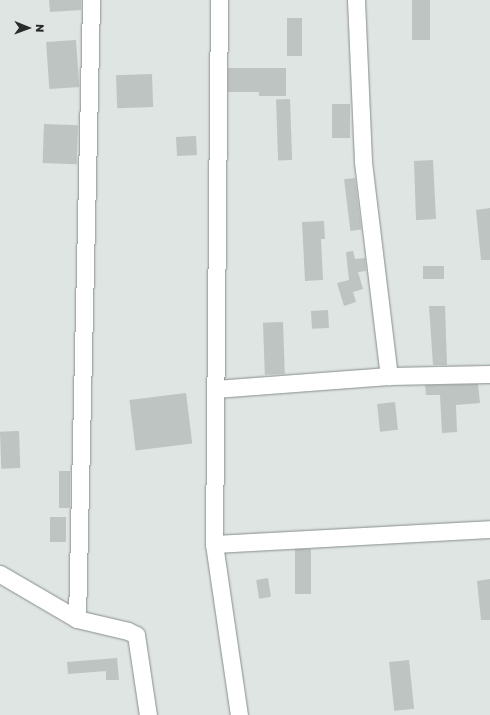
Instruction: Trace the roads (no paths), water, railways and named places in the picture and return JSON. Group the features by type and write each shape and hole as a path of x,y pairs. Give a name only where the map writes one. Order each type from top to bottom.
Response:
{"street":[{"path":"77,620 90,0"},
{"path":"220,0 214,544 239,715"},
{"path":"356,0 363,162 389,376"},
{"path":"216,389 389,376 490,374"},
{"path":"214,544 490,530"},
{"path":"0,574 77,620 128,631 136,635 148,715"}]}
